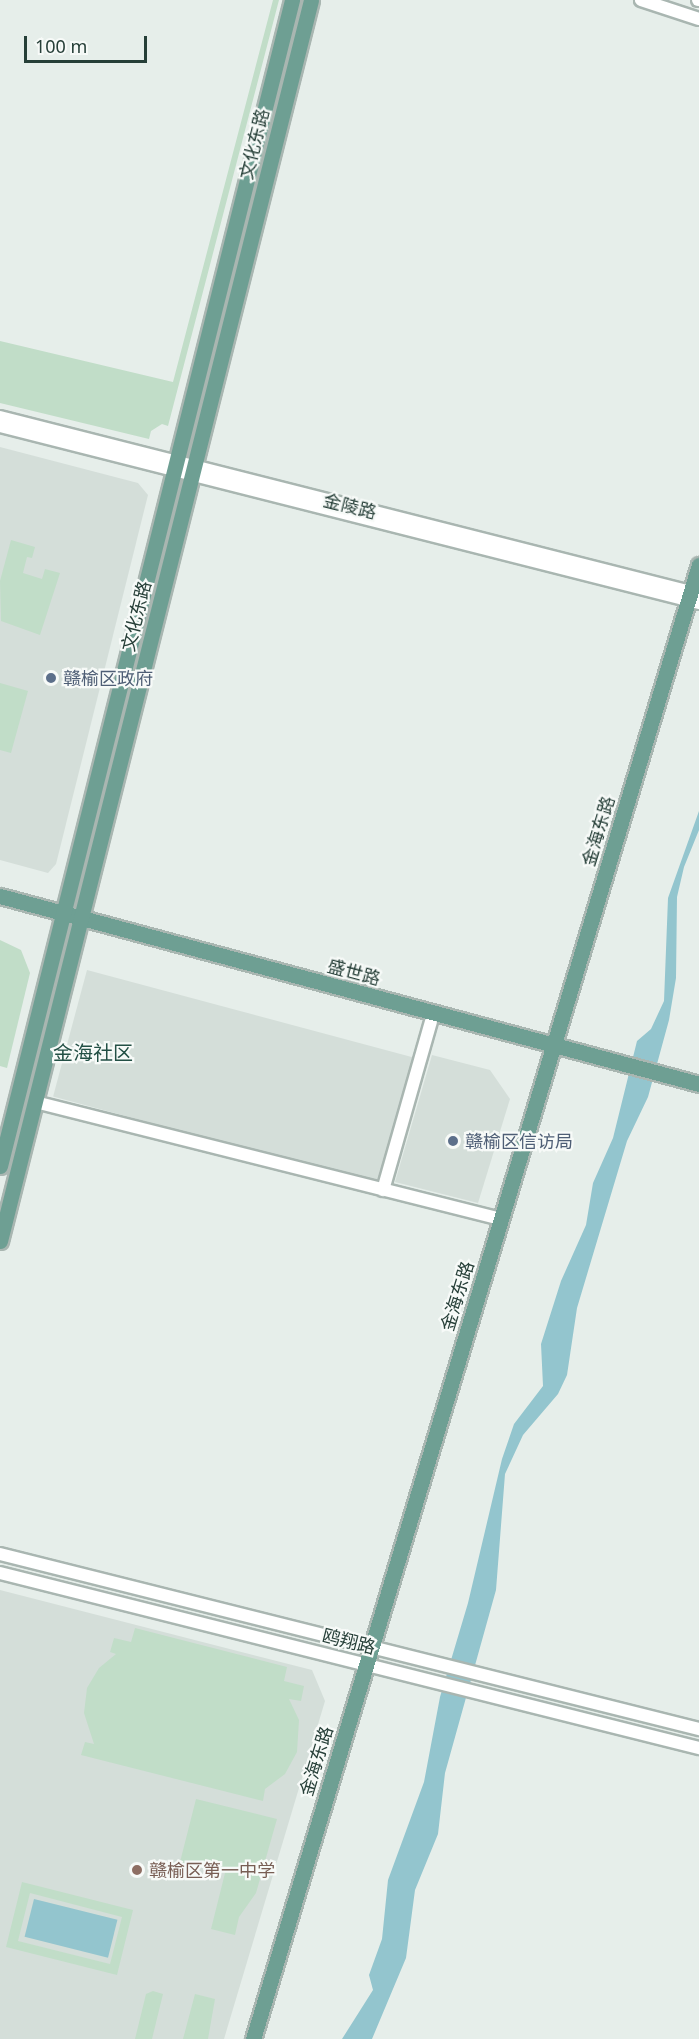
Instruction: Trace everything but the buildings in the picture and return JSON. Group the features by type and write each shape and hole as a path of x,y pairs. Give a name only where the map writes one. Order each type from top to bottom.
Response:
{"main road":[{"name":"文化东路","path":"0,1166 292,0"},
{"name":"文化东路","path":"0,1241 311,0"},
{"name":"金海东路","path":"376,1648 696,598 699,565"},
{"name":"盛世路","path":"0,896 79,923 431,1022 699,1084"},
{"name":"盛世路","path":"0,907 62,918"},
{"name":"盛世路","path":"79,923 557,1051 699,1093"},
{"name":"金海东路","path":"263,2039 501,1219 557,1051"},
{"name":"金海东路","path":"253,2039 371,1666"}],"street":[{"path":"641,0 699,19"},
{"name":"金陵路","path":"0,417 175,466"},
{"name":"金陵路","path":"0,426 193,470 696,598"},
{"path":"383,1190 431,1022"},
{"path":"35,1102 501,1219"},
{"name":"鸥翔路","path":"0,1554 699,1729"},
{"name":"鸥翔路","path":"0,1573 699,1748"}],"shaded area":[{"name":"赣榆区政府","path":"0,447 138,483 148,495 56,864 48,873 0,860"},
{"path":"87,970 414,1058 381,1184 53,1097"},
{"name":"赣榆区信访局","path":"432,1055 490,1070 510,1099 478,1203 395,1182"},
{"name":"赣榆区第一中学","path":"0,1590 312,1670 325,1701 224,2039 0,2039"}],"green space":[{"path":"273,0 279,0 168,426 162,424 151,431 149,439 0,403 0,341 173,382"},
{"path":"11,540 35,547 32,558 27,557 23,573 42,579 45,569 60,573 40,635 1,621 0,581"},
{"path":"0,683 28,691 11,753 0,750"},
{"path":"0,940 21,950 30,973 7,1068 0,1066"},
{"path":"135,1628 287,1667 284,1681 304,1686 301,1701 289,1699 299,1720 297,1752 285,1774 265,1789 263,1801 81,1755 85,1742 94,1744 84,1713 87,1688 99,1668 116,1654 110,1652 114,1638 131,1642"},
{"path":"196,1799 277,1819 256,1893 239,1917 235,1935 211,1929 225,1873 180,1862"},
{"path":"22,1882 133,1910 117,1975 6,1947","holes":["30,1893 122,1917 110,1964 18,1941"]},
{"path":"153,1991 163,1994 152,2039 135,2039 146,1994"},
{"path":"195,1994 215,1999 208,2039 183,2039"}],"water":[{"path":"699,811 699,830 684,867 677,897 676,978 669,1020 648,1097 627,1141 577,1308 567,1375 558,1394 523,1435 505,1474 496,1590 445,1773 438,1834 415,1890 406,1958 372,2039 342,2039 373,1990 369,1975 382,1939 388,1880 424,1782 440,1697 468,1603 502,1459 514,1424 543,1386 541,1344 561,1281 586,1225 593,1183 613,1138 637,1041 651,1029 664,1001 668,898"},
{"path":"34,1899 117,1920 108,1958 25,1937"}],"place":[{"name":"赣榆区政府","path":"51,678"},
{"name":"赣榆区信访局","path":"453,1141"},
{"name":"赣榆区第一中学","path":"137,1870"}],"district":[{"name":"金海社区","path":"93,1052"}]}
